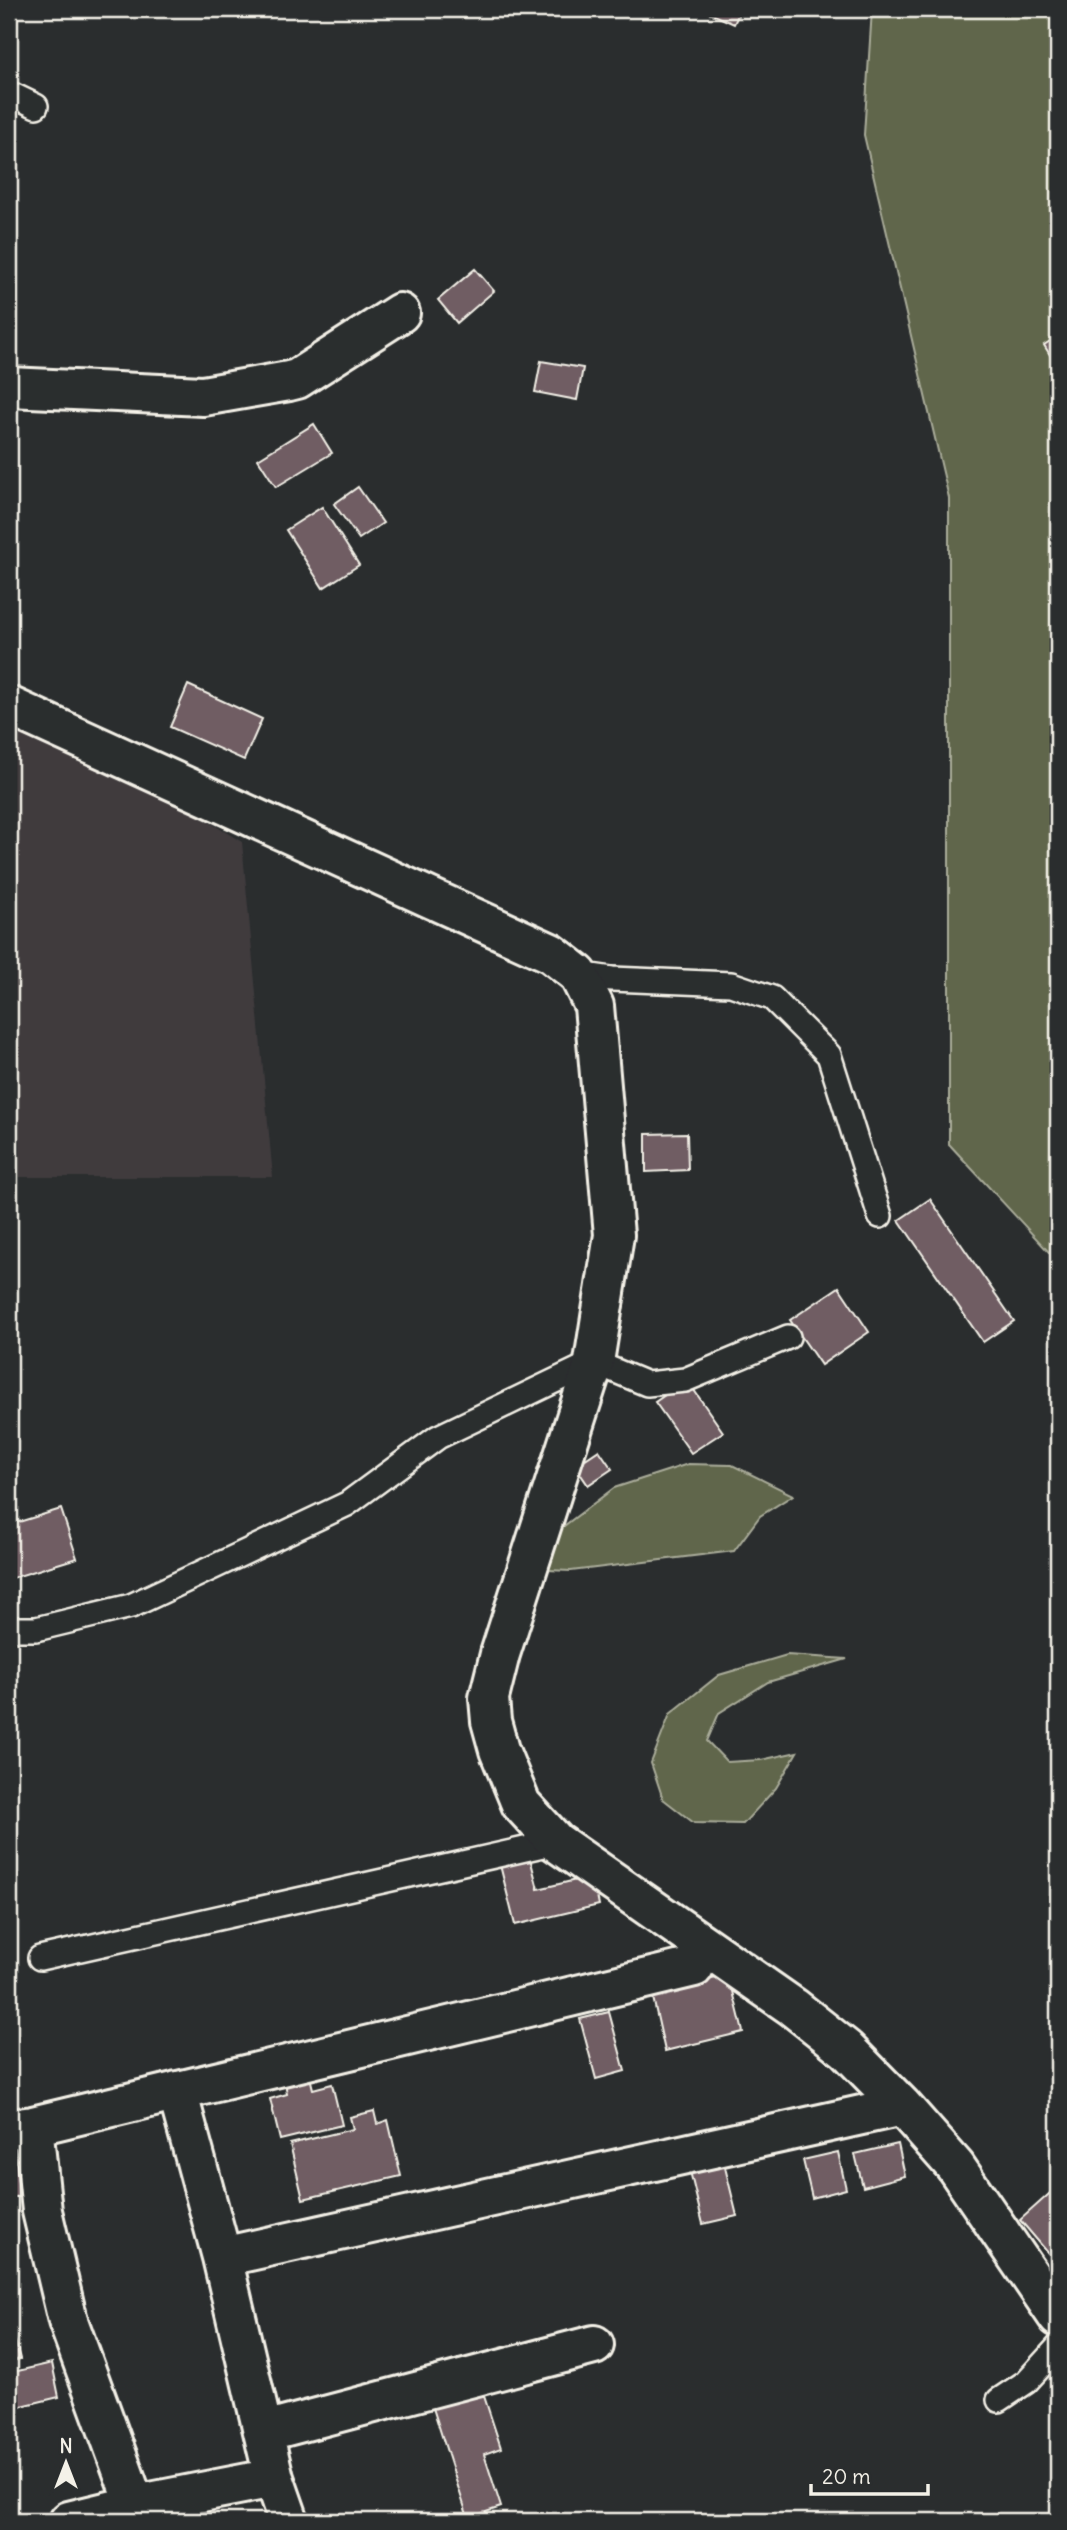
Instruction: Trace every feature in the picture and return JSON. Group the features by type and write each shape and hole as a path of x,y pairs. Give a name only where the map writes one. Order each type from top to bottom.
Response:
{"street":[{"path":"9,387 203,396 289,382 400,313"},
{"path":"9,706 551,953 578,974 594,1006 614,1235 594,1362 500,1654 489,1698 491,1721 499,1750 521,1804 556,1842 793,2007 846,2049 902,2106 955,2166 1058,2317"},
{"path":"135,2505 68,2321 21,2127 694,1967 703,1945"},
{"path":"177,2091 222,2256 274,2477 289,2521"},
{"path":"222,2256 902,2106"},
{"path":"264,2431 594,2345"},
{"path":"69,2521 274,2477"}],"lane":[{"path":"9,93 36,106"},
{"path":"578,974 612,979 731,984 772,998 829,1055 880,1216"},
{"path":"9,1629 36,1629 131,1606 347,1504 438,1437 594,1362 647,1384 685,1380 788,1337"},
{"path":"40,1958 556,1842"},
{"path":"999,2400 1026,2382 1058,2347"}],"shaded area":[{"path":"9,724 168,797 242,842 273,1177 9,1177"}],"green space":[{"path":"872,9 1058,9 1058,1262 949,1144 949,498 864,135"},
{"path":"688,1464 732,1465 793,1495 760,1516 734,1551 571,1571 524,1569 556,1532 614,1488"},
{"path":"787,1655 847,1659 768,1682 719,1713 707,1741 727,1762 761,1760 797,1752 776,1788 743,1824 694,1823 663,1799 651,1763 670,1714 719,1675"}],"building":[{"path":"701,9 741,9 734,24"},
{"path":"475,269 494,291 457,323 438,300"},
{"path":"1058,336 1058,368 1044,345"},
{"path":"541,361 583,368 577,400 535,392"},
{"path":"314,424 332,453 276,487 258,459"},
{"path":"358,487 383,523 359,539 334,504"},
{"path":"322,507 359,565 323,588 286,530"},
{"path":"188,685 262,719 244,760 170,727"},
{"path":"687,1133 688,1170 646,1172 646,1134"},
{"path":"930,1199 1014,1321 983,1342 899,1220"},
{"path":"839,1287 869,1332 821,1365 790,1320"},
{"path":"687,1380 723,1432 691,1453 655,1402"},
{"path":"599,1450 612,1469 588,1485 575,1466"},
{"path":"61,1509 77,1558 9,1579 9,1525"},
{"path":"530,1858 538,1889 593,1876 599,1905 515,1925 500,1865"},
{"path":"729,1975 743,2032 665,2051 652,1993"},
{"path":"609,2012 625,2071 596,2079 580,2019"},
{"path":"310,2077 313,2089 332,2084 342,2125 280,2140 270,2099 287,2094 285,2083"},
{"path":"374,2111 377,2124 388,2120 401,2176 303,2199 290,2144 353,2129 350,2117"},
{"path":"898,2144 905,2176 863,2187 855,2154"},
{"path":"838,2152 846,2189 812,2198 803,2160"},
{"path":"722,2155 737,2216 703,2224 688,2163"},
{"path":"9,2158 24,2158 24,2197 9,2197"},
{"path":"1058,2186 1058,2246 1049,2254 1020,2220"},
{"path":"9,2317 20,2359 9,2362"},
{"path":"52,2363 59,2397 9,2409 9,2373"},
{"path":"483,2393 501,2448 484,2454 501,2507 468,2518 433,2408"},
{"path":"209,2513 211,2521 176,2521"}]}
